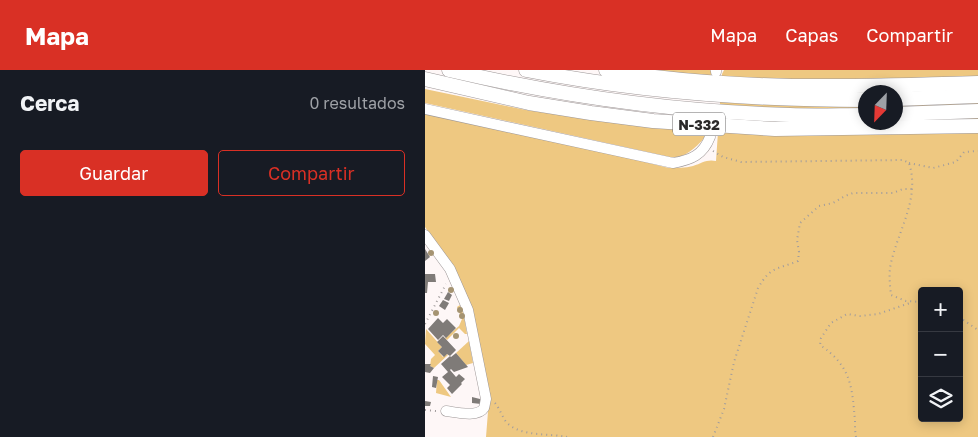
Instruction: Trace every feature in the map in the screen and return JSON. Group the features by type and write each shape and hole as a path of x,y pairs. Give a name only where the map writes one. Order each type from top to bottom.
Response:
{"highway":[{"name":"N-332","path":"449,70 513,85 613,100 693,109 790,115 858,115"},
{"name":"N-332","path":"526,70 635,88 679,93 787,100 858,100"},
{"path":"606,70 697,82 772,86 859,87 978,83"},
{"name":"N-332","path":"425,79 529,103 653,121 775,129 978,126"},
{"path":"903,99 978,96"},
{"path":"903,114 978,111"}],"street":[{"path":"425,109 673,163 690,160 708,142"},
{"path":"425,235 452,273 468,310 486,399 484,408 474,413 446,411"}],"path":[{"path":"708,142 723,157 741,162 877,162 903,160 909,164 933,168 956,162 964,152 978,151"},
{"path":"909,164 913,189 910,206 891,267 889,281 891,295 906,301 918,302"},
{"path":"714,437 724,409 734,362 758,288 772,270 798,261 797,240 800,223 819,206 833,203 853,193 893,193 903,189 913,189"},
{"path":"425,324 452,273"},
{"path":"856,437 853,394 848,378 842,364 833,354 820,345 821,338 831,323 847,314 860,316 878,314 909,303"},
{"path":"963,320 978,330"},
{"path":"485,392 490,396 506,422 513,428 534,435 567,437"},
{"path":"425,410 446,411"}],"shaded area":[{"path":"639,70 710,70 712,73 709,78"},
{"path":"724,70 978,70 978,437 486,437 489,399 450,263 425,227 425,113 592,149 669,168 687,167 707,161 716,161 722,74"},
{"path":"425,89 526,110 596,120 708,131 701,142 689,152 681,156 670,157 425,103"},
{"path":"460,305 467,334 459,328 447,340 445,338 459,326 462,319 457,307"},
{"path":"426,329 442,347 438,351 443,357 448,355 434,368 430,366 431,359 435,355 425,344"},
{"path":"469,341 473,363 466,365 456,353"},
{"path":"437,380 439,380 451,397 436,393"}],"building":[{"path":"425,249 430,257 425,261"},
{"path":"425,274 435,274 436,282 428,282 427,293 425,293"},
{"path":"448,292 452,295 449,301 444,299"},
{"path":"443,300 449,303 445,310 439,306"},
{"path":"438,318 443,323 447,319 456,328 446,338 443,335 438,340 428,329"},
{"path":"443,336 456,350 450,356 447,354 444,357 438,351 442,347 437,342"},
{"path":"456,353 468,367 454,372 450,370 456,377 459,374 465,379 452,394 447,388 450,385 442,377 448,372 441,364"},
{"path":"425,364 431,364 430,366 434,368 430,373 425,372"},
{"path":"433,376 438,377 436,388 432,387"},
{"path":"472,397 480,399 481,404 472,403"},
{"path":"425,401 431,402 430,406 425,406"}]}
